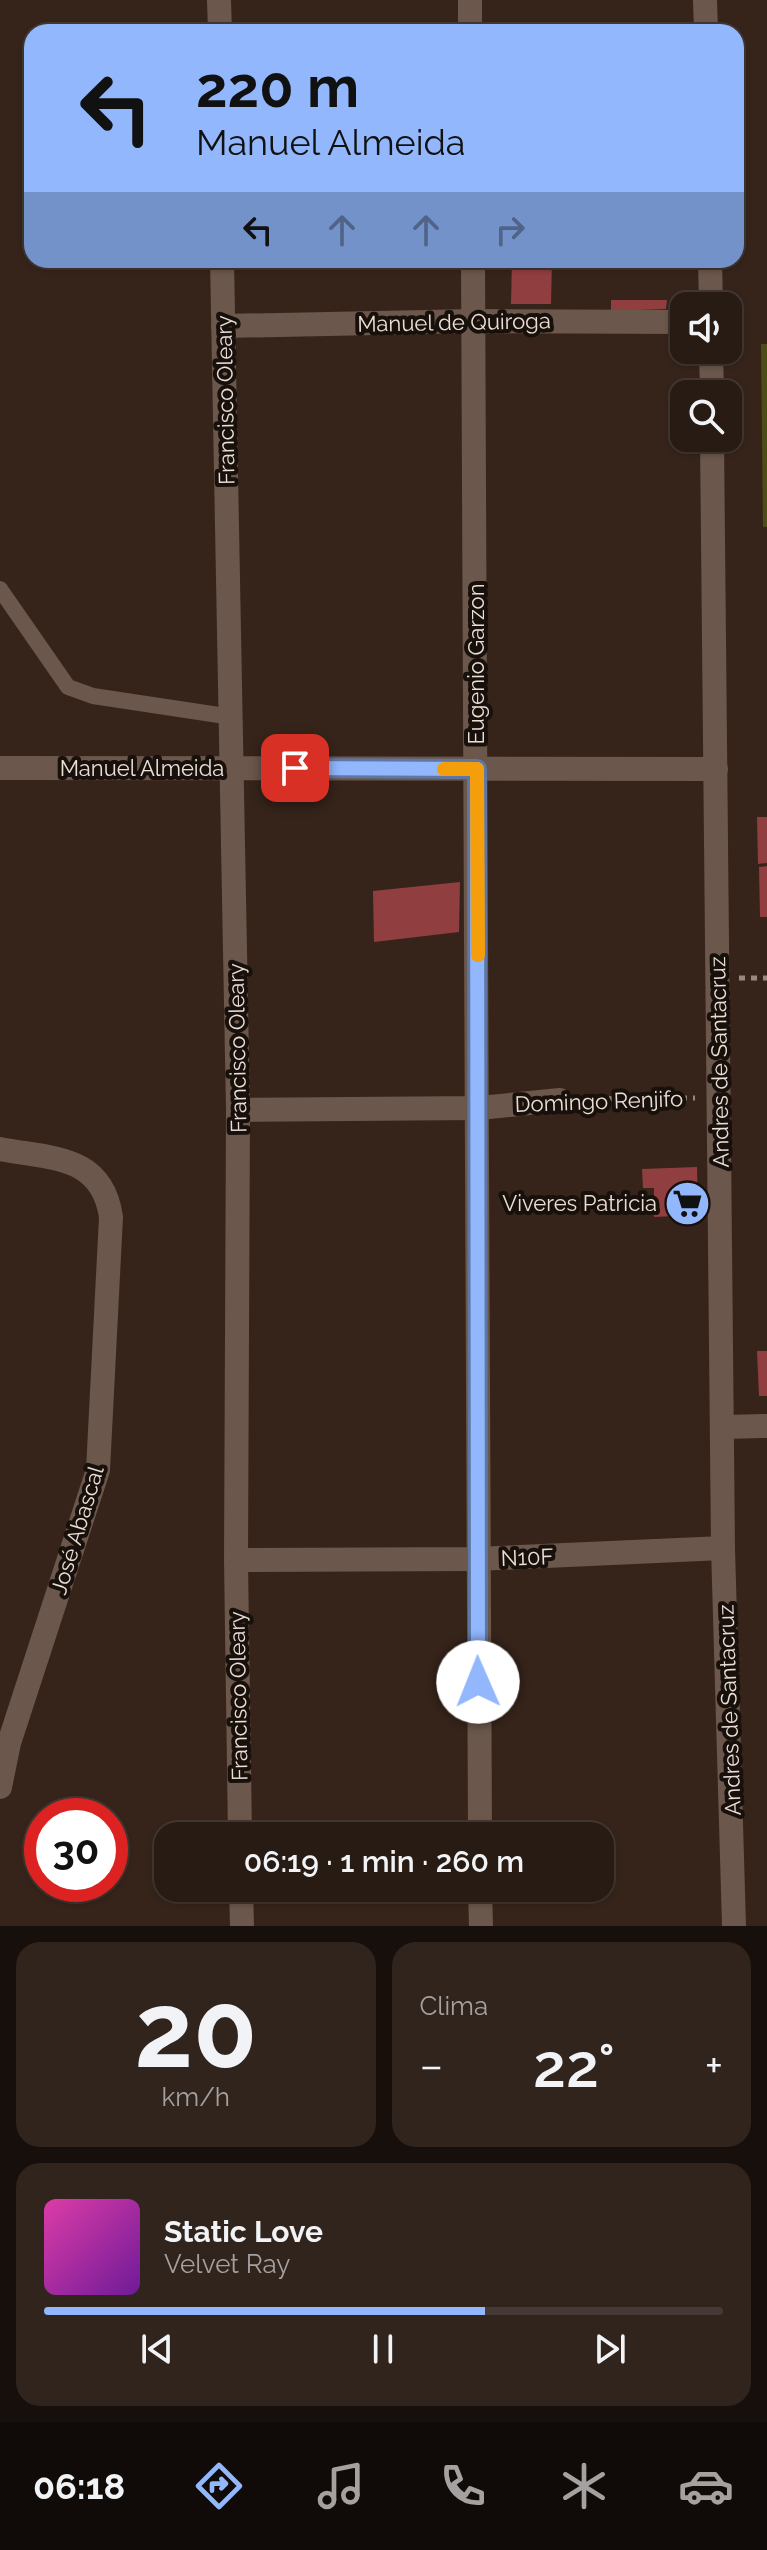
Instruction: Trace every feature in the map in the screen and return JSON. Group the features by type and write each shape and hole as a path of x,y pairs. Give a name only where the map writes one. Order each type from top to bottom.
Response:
{"street":[{"path":"219,0 220,24"},
{"path":"470,0 470,24"},
{"path":"705,0 706,24"},
{"name":"Francisco Oleary","path":"222,268 234,768 238,1110 236,1560 240,1822"},
{"name":"Eugenio Garzon","path":"473,268 480,1822"},
{"path":"710,268 711,292"},
{"name":"Manuel de Quiroga","path":"223,326 474,321 670,322"},
{"name":"Andres de Santacruz","path":"712,452 723,1548 734,1926"},
{"name":"Manuel Almeida","path":"0,768 716,769"},
{"name":"Domingo Renjifo","path":"238,1110 479,1108 560,1100"},
{"name":"José Abascal","path":"0,1149 71,1162 87,1170 100,1182 108,1198 111,1217 98,1470 5,1742 0,1787"},
{"path":"723,1427 767,1426"},
{"name":"N10F","path":"236,1560 477,1559 723,1548"},
{"path":"241,1902 242,1926"},
{"path":"480,1902 481,1926"}],"lane":[{"path":"0,589 68,687 93,696 232,717"}],"path":[{"name":"Domingo Renjifo","path":"560,1100 720,1097"}],"shaded area":[{"path":"761,344 767,344 767,527 763,527"}],"building":[{"path":"512,268 552,268 551,304 511,304"},
{"path":"611,300 667,300 666,309 611,311"},
{"path":"757,817 767,817 767,863 758,864"},
{"path":"767,866 767,917 760,917 759,867"},
{"path":"460,882 459,932 374,942 373,891"},
{"path":"697,1167 698,1215 654,1217 654,1188 643,1188 642,1169"},
{"path":"757,1351 767,1351 767,1396 759,1396"}],"slow traffic":[{"path":"444,769 477,769 478,955"}],"place":[{"name":"Viveres Patricia","path":"688,1203"}],"route":[{"path":"295,768 477,769 478,1682"}]}
